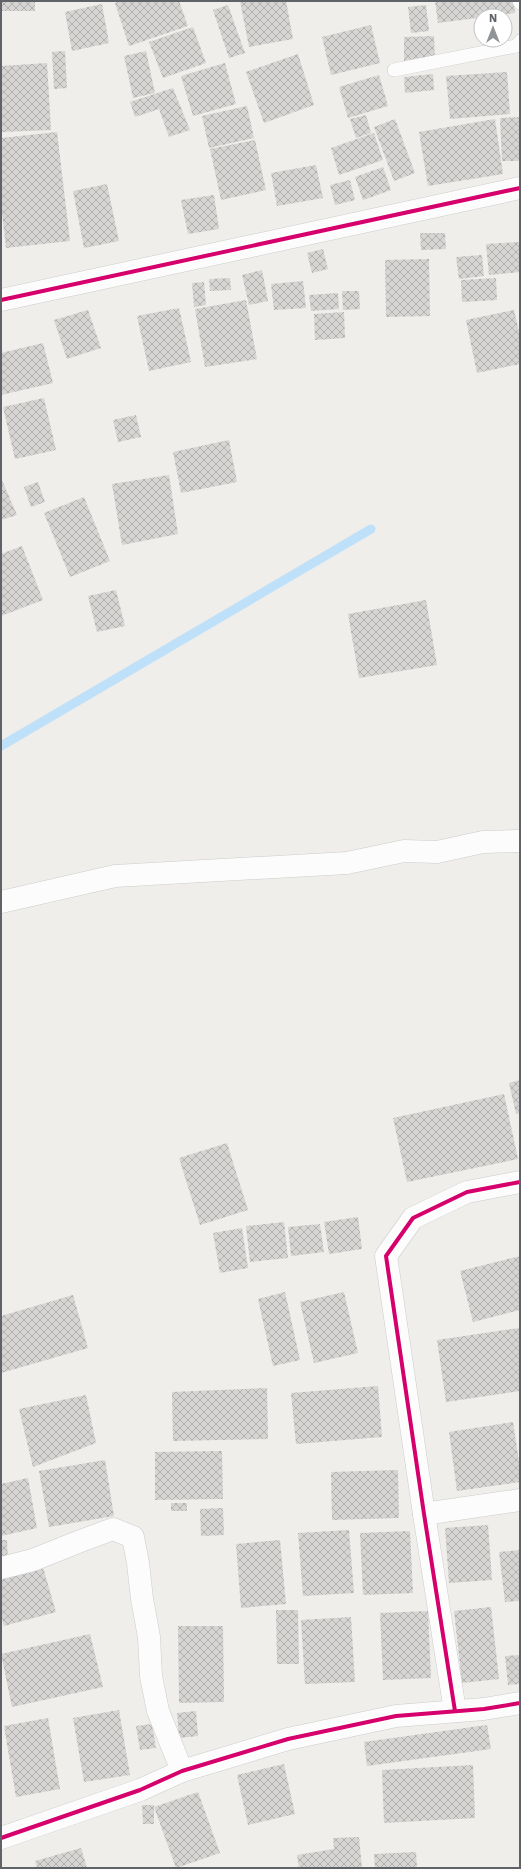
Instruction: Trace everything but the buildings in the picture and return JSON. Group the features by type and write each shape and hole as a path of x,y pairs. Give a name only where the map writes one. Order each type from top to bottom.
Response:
{"street":[{"path":"1,300 520,188"},
{"path":"1,902 115,876 347,863 404,851 437,852 483,842 520,841"},
{"path":"455,1711 386,1256 413,1218 467,1192 520,1182"},
{"path":"424,1514 520,1500"},
{"path":"1,1568 32,1560 113,1529 133,1537 138,1563 142,1599 150,1637 151,1676 158,1711 182,1771"},
{"path":"1,1838 140,1790 182,1771 288,1739 396,1716 484,1709 520,1703"}],"lane":[{"path":"394,70 516,46 520,41"}],"waterway":[{"path":"1,746 371,529"}],"cycle path":[{"path":"1,300 520,188"},
{"path":"455,1711 386,1256 413,1218 467,1192 520,1182"},
{"path":"1,1838 140,1790 182,1771 288,1739 396,1716 484,1709 520,1703"}]}
